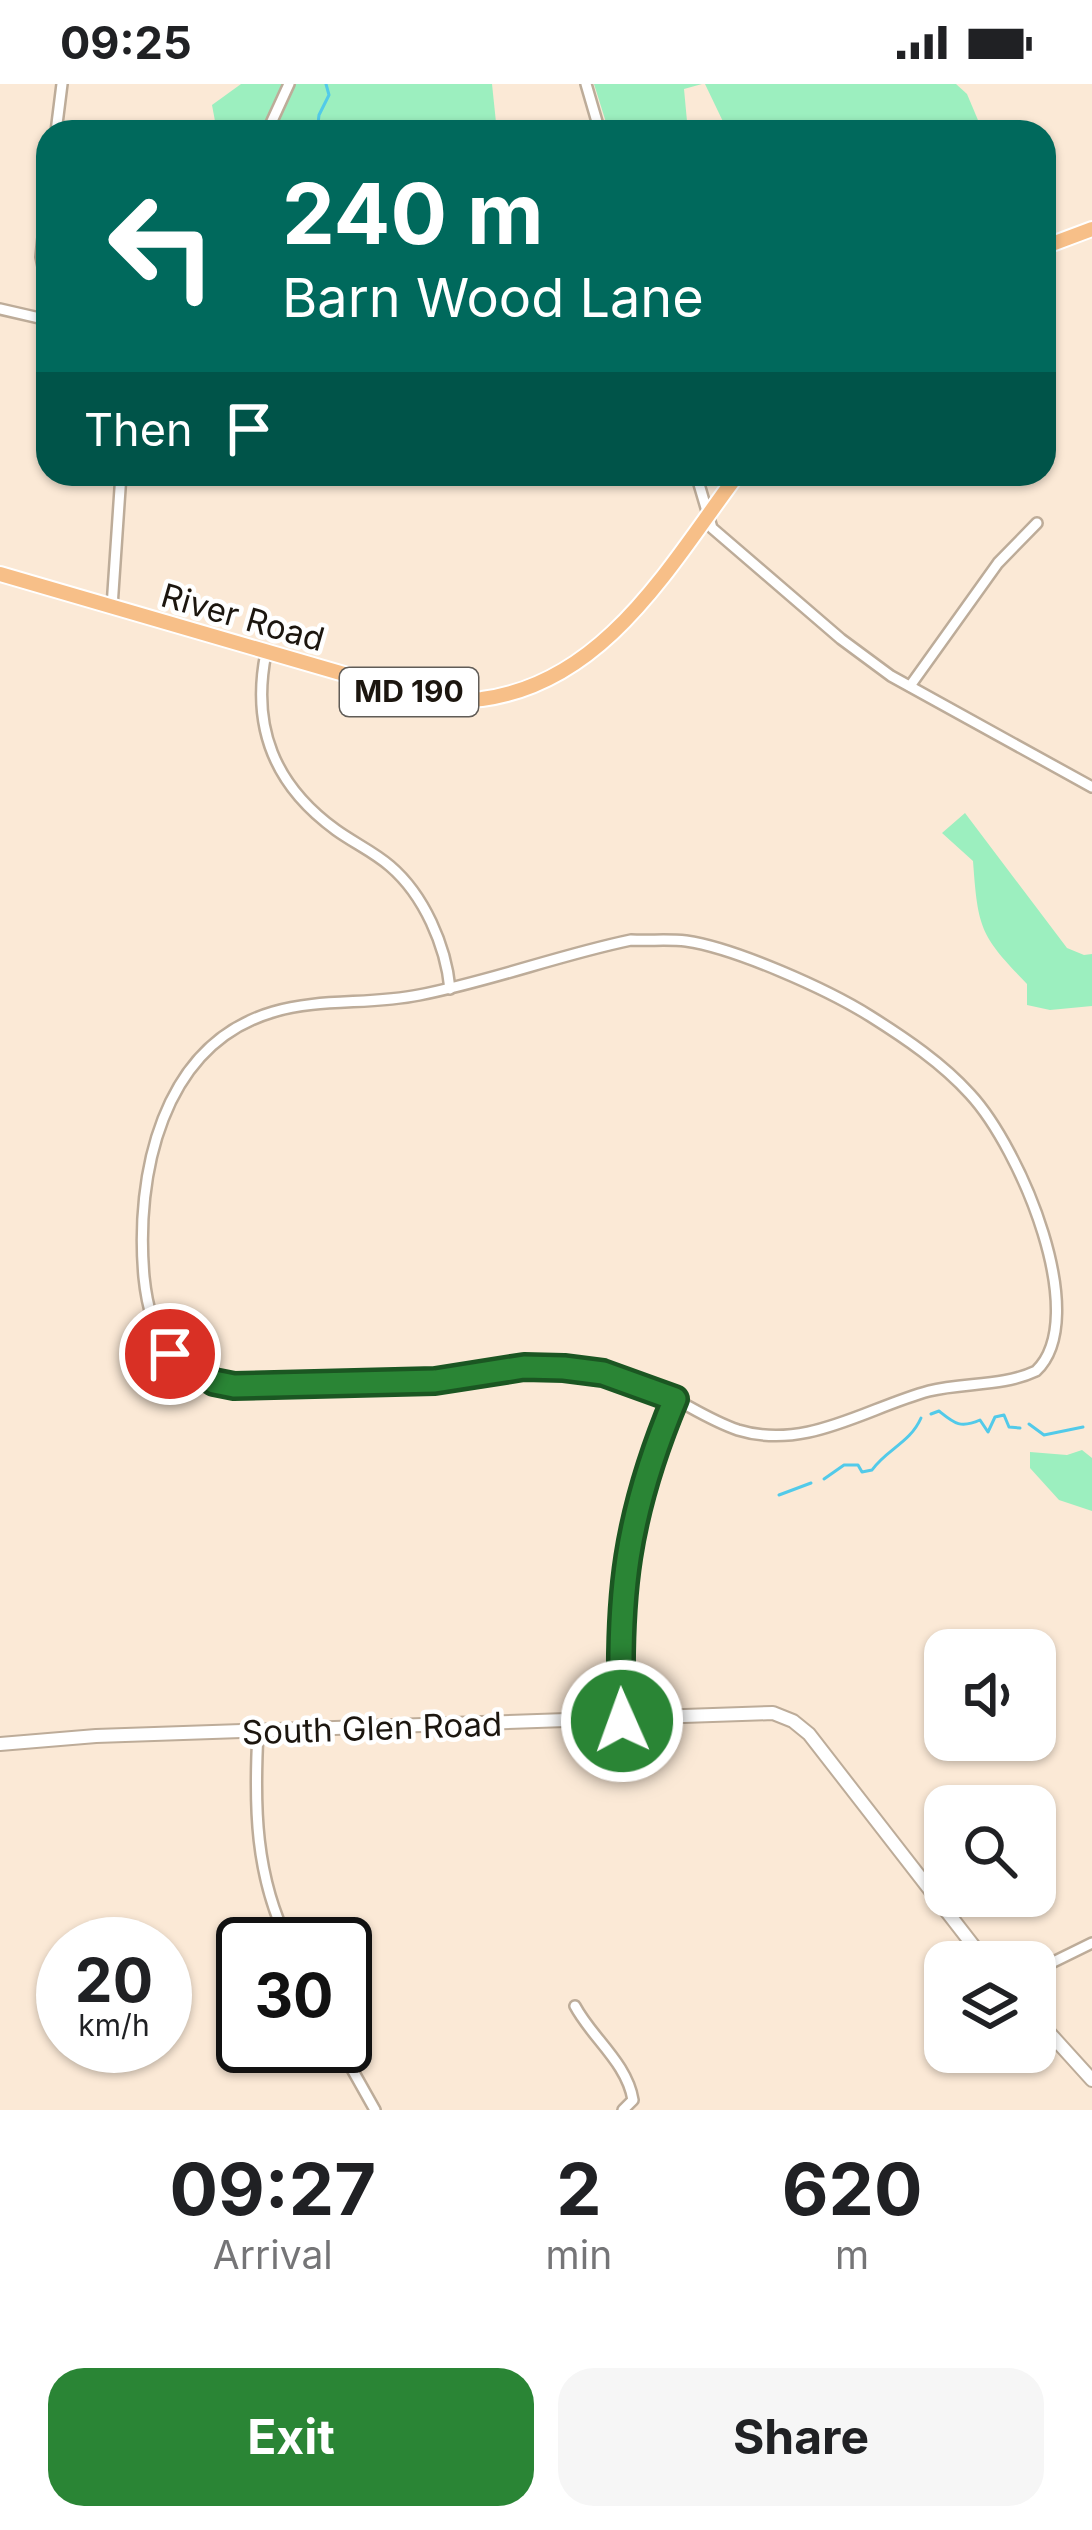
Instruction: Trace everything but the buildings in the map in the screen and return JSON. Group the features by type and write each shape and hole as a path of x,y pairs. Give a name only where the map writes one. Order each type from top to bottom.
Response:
{"main road":[{"path":"1056,242 1092,229"},
{"name":"River Road","path":"0,574 399,690 481,699 534,685 594,652 619,630 729,486"},
{"name":"South Glen Road","path":"0,1744 96,1736 622,1721 758,1712 780,1715 799,1725 969,1941"},
{"path":"1056,2040 1092,2080"}],"street":[{"path":"58,120 62,84"},
{"path":"272,120 289,84"},
{"path":"586,84 596,120"},
{"path":"0,309 36,317"},
{"path":"112,607 120,486"},
{"path":"699,486 712,528 857,651 910,686 1092,787"},
{"path":"910,686 998,562 1037,523"},
{"path":"266,653 260,708 268,749 309,805 334,829 393,868 416,896 448,963 450,989"},
{"path":"1042,1190 1008,1140 940,1066 866,1013 734,955 687,941 631,940 450,989 277,1010 246,1021 213,1042 189,1069 167,1109 145,1182 142,1257 154,1330 183,1366 234,1386 435,1381 524,1367 564,1368 603,1373 675,1399 741,1431 792,1436 932,1390 1016,1378 1034,1372 1063,1351"},
{"path":"622,1721 619,1635 624,1569 636,1512 675,1399"},
{"path":"258,1732 254,1804 276,1917"},
{"path":"1056,1961 1092,1943"},
{"path":"575,2006 629,2080 633,2100 623,2110"},
{"path":"354,2073 375,2110"}],"green space":[{"path":"241,84 492,84 496,120 215,120 212,105"},
{"path":"594,84 702,84 684,89 687,120 605,120"},
{"path":"705,84 956,84 967,94 978,120 722,120"},
{"path":"965,813 1067,948 1092,954 1092,1006 1050,1010 1027,1005 1027,984 984,930 973,861 942,833"},
{"path":"1082,1450 1092,1458 1092,1511 1059,1500 1030,1468 1030,1452 1067,1455"}],"waterway":[{"path":"318,120 329,95 326,84"},
{"path":"931,1414 939,1411 962,1424 980,1420 988,1432 995,1417 1004,1415 1009,1427 1020,1428"},
{"path":"824,1479 844,1465 858,1465 862,1472 872,1470 911,1434 921,1418"},
{"path":"1029,1424 1044,1435 1083,1427"},
{"path":"779,1495 811,1483"}],"route":[{"path":"170,1354 214,1382 234,1386 435,1381 524,1367 564,1368 603,1373 675,1399 636,1512 624,1569 619,1635 622,1721"}]}
